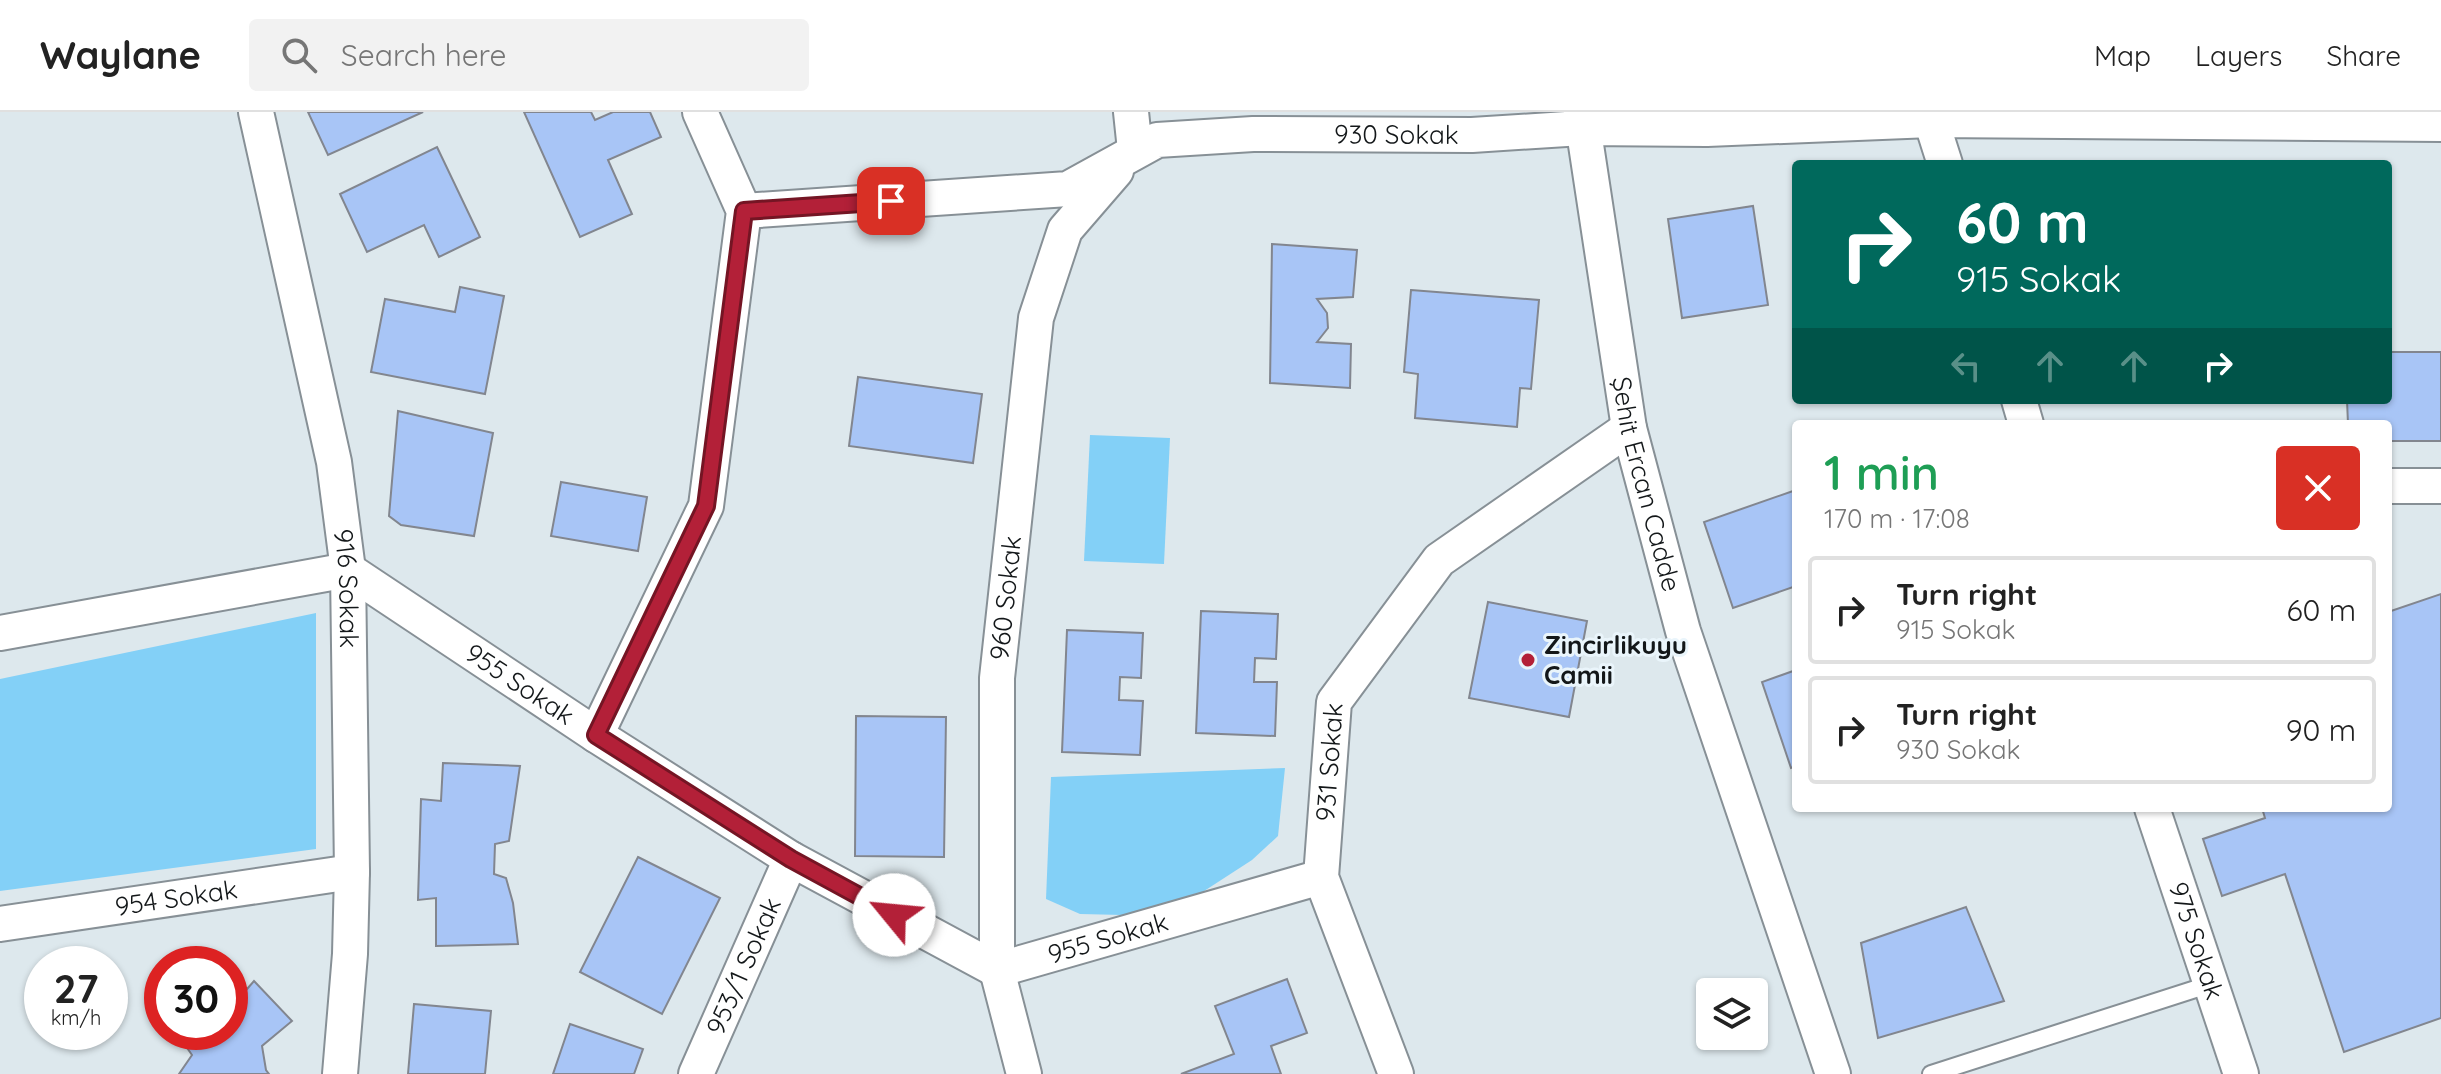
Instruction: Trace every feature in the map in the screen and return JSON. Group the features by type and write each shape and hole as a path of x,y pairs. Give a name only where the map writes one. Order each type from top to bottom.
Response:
{"street":[{"name":"916 Sokak","path":"256,112 334,462 348,570 352,872 350,954 340,1074"},
{"path":"596,735 706,506 744,211 700,112"},
{"path":"1131,112 1135,150"},
{"path":"1932,116 1944,160"},
{"name":"930 Sokak","path":"744,211 1068,189 1157,140 1253,134 1472,135 1581,120 1707,129 1932,116 2441,124"},
{"name":"Şehit Ercan Cadde","path":"1581,120 1629,428 1683,631 1833,1074"},
{"name":"960 Sokak","path":"1024,1074 997,970 997,678 1036,318 1065,230 1135,150"},
{"name":"931 Sokak","path":"1396,1074 1321,877 1334,702 1439,560 1629,428"},
{"path":"2392,486 2441,486"},
{"path":"0,633 348,570"},
{"name":"955 Sokak","path":"348,570 596,735 791,859 997,970 1321,877"},
{"name":"975 Sokak","path":"2153,812 2241,1074"},
{"name":"953/1 Sokak","path":"696,1074 791,859"},
{"name":"954 Sokak","path":"0,924 352,872"}],"lane":[{"path":"1931,1074 2211,984"}],"shaded area":[{"path":"1090,435 1170,438 1164,564 1084,561"},
{"path":"316,613 316,849 0,891 0,679"},
{"path":"1285,768 1278,836 1252,860 1198,895 1123,915 1080,914 1046,899 1051,777"}],"building":[{"path":"308,112 423,112 328,155"},
{"path":"524,112 591,112 595,120 613,112 650,112 661,137 608,160 632,214 580,237"},
{"path":"437,147 480,237 439,257 424,225 367,252 340,194"},
{"path":"1753,206 1768,305 1682,318 1668,219"},
{"path":"1272,244 1357,250 1353,297 1317,299 1327,313 1328,328 1317,342 1351,344 1350,388 1270,383"},
{"path":"460,287 504,296 485,394 371,372 385,299 455,312"},
{"path":"1411,290 1539,300 1531,389 1520,388 1517,427 1415,418 1418,374 1404,372"},
{"path":"2392,352 2441,352 2441,441 2392,441 2392,420 2348,420 2347,404 2392,404"},
{"path":"858,377 982,394 973,463 849,446"},
{"path":"398,411 493,433 474,536 401,525 389,516"},
{"path":"561,482 647,497 638,551 551,536"},
{"path":"1792,491 1792,587 1733,608 1704,522"},
{"path":"2441,594 2441,1018 2344,1052 2285,874 2222,896 2203,839 2265,818 2263,812 2392,812 2392,611"},
{"name":"Zincirlikuyu Camii","path":"1488,602 1587,621 1569,717 1469,698"},
{"path":"1201,611 1278,614 1276,659 1255,658 1254,682 1277,682 1275,736 1196,733"},
{"path":"1067,630 1143,633 1141,678 1120,677 1119,700 1143,701 1140,755 1062,752"},
{"path":"1792,671 1791,768 1762,682"},
{"path":"856,716 946,717 944,857 855,856"},
{"path":"443,763 520,766 509,841 495,844 494,874 506,878 513,903 518,944 436,946 436,898 418,900 421,799 441,801"},
{"path":"638,857 720,898 662,1014 580,972"},
{"path":"1966,907 2004,1001 1878,1038 1861,943"},
{"path":"1287,979 1307,1033 1271,1046 1281,1074 1181,1074 1234,1054 1215,1006"},
{"path":"254,981 292,1021 262,1046 269,1074 179,1074 192,1055 189,1050 248,1050 248,988"},
{"path":"414,1004 491,1011 485,1074 408,1074"},
{"path":"570,1024 643,1049 634,1074 553,1074"}],"place":[{"name":"Zincirlikuyu Camii","path":"1528,660"}],"route":[{"path":"891,201 744,211 706,506 596,735 791,859 894,915"}]}
